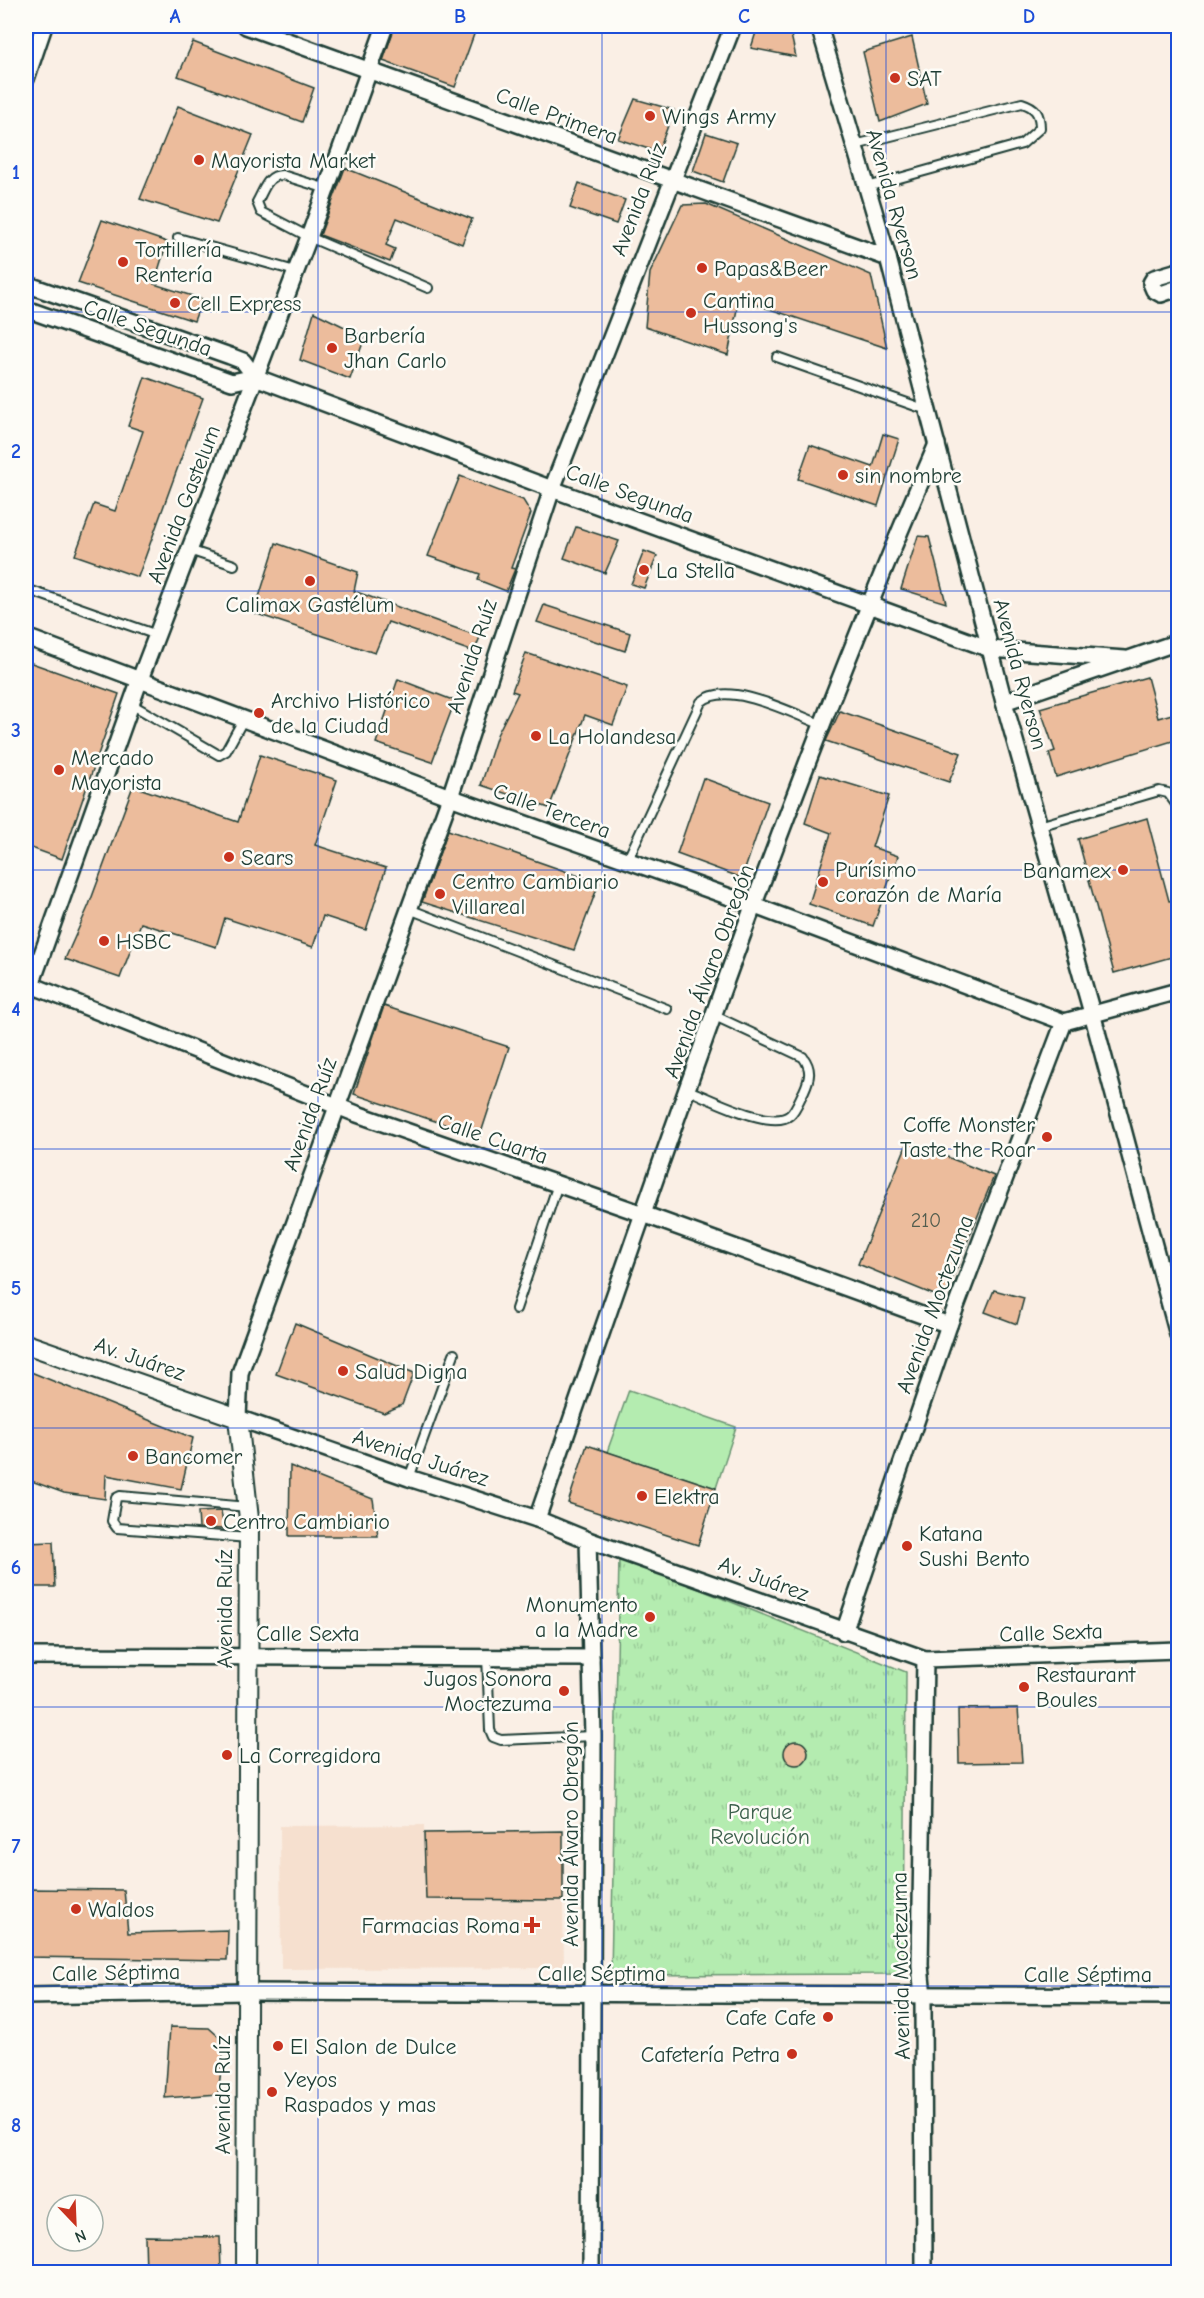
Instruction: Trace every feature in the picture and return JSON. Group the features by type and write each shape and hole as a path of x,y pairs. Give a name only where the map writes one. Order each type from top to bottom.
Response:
{"street":[{"path":"26,79 44,26"},
{"name":"Calle Primera","path":"246,26 888,258"},
{"name":"Avenida Gastelum","path":"27,989 140,679 309,237 324,188 385,26"},
{"name":"Avenida Ruíz","path":"246,2272 249,1538 248,1507 238,1418 240,1372 450,797 552,489 733,26"},
{"name":"Avenida Ryerson","path":"819,26 888,258 1004,702 1092,1013 1178,1335"},
{"path":"1179,271 1154,278 1151,284 1154,290 1161,294 1179,288"},
{"name":"Calle Segunda","path":"26,284 243,361 255,377 552,489 990,649 1125,659"},
{"name":"Calle Segunda","path":"26,309 232,382 255,377"},
{"name":"Avenida Álvaro Obregón","path":"537,1519 643,1214 755,906 868,603 937,444"},
{"name":"Calle Tercera","path":"26,637 450,797 755,906 1064,1022"},
{"path":"1004,702 1179,642"},
{"name":"Calle Cuarta","path":"27,989 338,1106 949,1325"},
{"path":"1064,1022 1179,991"},
{"name":"Avenida Moctezuma","path":"844,1632 949,1325 1064,1022"},
{"name":"Av. Juárez","path":"26,1344 238,1418"},
{"name":"Avenida Juárez","path":"238,1418 409,1478 537,1519 588,1540"},
{"name":"Avenida Álvaro Obregón","path":"588,1540 593,1736 591,2272"},
{"name":"Av. Juárez","path":"588,1540 925,1659"},
{"name":"Calle Sexta","path":"925,1659 1179,1650"},
{"name":"Calle Sexta","path":"26,1656 487,1655 591,1658"},
{"name":"Avenida Moctezuma","path":"924,2272 923,1996 920,1965 925,1659"},
{"name":"Calle Séptima","path":"26,1996 246,1992 1179,1996"}],"lane":[{"path":"855,145 1022,103 1031,106 1040,120 1040,128 1022,144 867,187"},
{"path":"324,188 282,174 275,175 270,178 257,202 261,212 309,237 428,288"},
{"path":"178,238 296,271"},
{"path":"777,357 928,410"},
{"path":"189,550 234,565"},
{"path":"26,589 157,635"},
{"path":"627,861 701,702 708,696 733,693 823,725"},
{"path":"131,704 219,755 226,751 243,720"},
{"path":"1039,826 1159,791 1168,793 1179,807"},
{"path":"409,909 667,1009"},
{"path":"688,1090 761,1118 777,1121 792,1114 810,1079 810,1070 802,1057 715,1016"},
{"path":"516,1309 558,1184"},
{"path":"409,1478 454,1354"},
{"path":"248,1507 120,1496 116,1498 112,1521 117,1528 249,1538"},
{"path":"487,1655 490,1730 493,1737 501,1740 593,1736"}],"shaded area":[{"path":"424,1825 426,1898 563,1900 564,1968 281,1969 280,1826"}],"green space":[{"path":"629,1390 736,1427 716,1488 607,1452"},
{"name":"Parque Revolución","path":"619,1557 906,1672 904,1974 611,1975"}],"building":[{"path":"395,26 477,26 455,87 383,61"},
{"path":"758,26 789,26 796,57 751,48"},
{"name":"SAT","path":"912,37 927,104 880,122 863,52"},
{"path":"193,42 314,88 302,122 178,76"},
{"path":"635,99 674,110 658,152 618,139"},
{"name":"Mayorista Market","path":"178,106 253,135 217,223 140,199"},
{"path":"706,133 737,143 723,182 693,171"},
{"path":"345,168 472,219 462,244 397,218 386,245 395,249 390,262 320,235"},
{"path":"579,183 625,200 616,224 570,208"},
{"path":"706,204 871,275 887,348 739,299 728,355 645,327 650,273 682,205"},
{"name":"Tortillería Rentería","path":"102,220 167,242 154,284 202,299 194,321 78,283"},
{"name":"Barbería Jhan Carlo","path":"314,312 365,337 350,379 300,360"},
{"path":"145,377 203,398 138,577 75,555 94,504 115,511 143,431 128,426"},
{"name":"sin nombre","path":"883,434 899,439 878,506 798,479 810,445 873,467"},
{"path":"460,476 523,500 531,513 511,568 515,569 506,591 478,580 480,574 428,556"},
{"path":"576,527 619,541 605,573 564,558"},
{"path":"918,536 929,537 946,603 901,589"},
{"name":"Calimax Gastélum","path":"276,543 358,572 354,591 480,637 474,652 388,622 375,653 254,613"},
{"name":"La Stella","path":"644,551 657,556 644,588 631,584"},
{"path":"544,605 630,633 625,651 537,622"},
{"path":"526,653 627,687 613,725 585,715 549,808 481,785 497,735 518,693 512,691"},
{"name":"Mercado Mayorista","path":"26,661 119,694 62,859 26,846"},
{"path":"1147,677 1158,718 1179,712 1179,739 1056,777 1049,753 1055,751 1040,708"},
{"path":"398,679 455,701 432,762 376,743"},
{"path":"840,711 961,753 949,782 826,741"},
{"name":"Sears","path":"260,755 337,780 315,845 386,868 366,930 323,916 313,947 225,918 216,947 141,923 120,978 65,959 89,905 133,786 238,822"},
{"path":"820,775 889,796 872,847 898,856 873,926 809,904 831,833 805,823"},
{"path":"703,778 768,802 742,878 677,854"},
{"name":"Banamex","path":"1147,818 1169,901 1179,900 1179,955 1114,973 1078,839"},
{"path":"448,830 599,883 574,950 422,902"},
{"path":"384,1006 509,1047 480,1136 354,1094"},
{"path":"908,1141 994,1176 944,1299 858,1264"},
{"path":"994,1290 1024,1298 1017,1324 985,1312"},
{"name":"Salud Digna","path":"295,1323 414,1373 402,1405 384,1413 276,1374"},
{"path":"26,1370 193,1438 181,1489 106,1475 105,1499 64,1493 26,1479"},
{"name":"Elektra","path":"587,1445 716,1488 698,1545 568,1503"},
{"path":"290,1466 373,1499 378,1536 289,1536"},
{"name":"Centro Cambiario","path":"221,1511 224,1529 199,1528 198,1512"},
{"path":"53,1542 55,1587 26,1587 26,1543"},
{"path":"1018,1708 1022,1762 959,1763 958,1709"},
{"path":"796,1741 801,1742 807,1748 807,1758 801,1764 796,1765 791,1764 785,1758 784,1753 785,1748 791,1742"},
{"path":"563,1831 563,1900 426,1899 424,1833"},
{"name":"Waldos","path":"26,1889 124,1890 128,1933 228,1930 227,1960 26,1957"},
{"path":"170,2027 209,2028 218,2036 224,2046 218,2094 165,2098"},
{"path":"145,2236 220,2237 221,2272 146,2272"}],"place":[{"name":"SAT","path":"895,78"},
{"name":"Wings Army","path":"650,116"},
{"name":"Mayorista Market","path":"199,160"},
{"name":"Tortillería Rentería","path":"123,262"},
{"name":"Papas&Beer","path":"702,268"},
{"name":"Cell Express","path":"175,303"},
{"name":"Cantina Hussong's","path":"691,313"},
{"name":"Barbería Jhan Carlo","path":"332,348"},
{"name":"sin nombre","path":"843,475"},
{"name":"La Stella","path":"644,570"},
{"name":"Calimax Gastélum","path":"310,581"},
{"name":"Archivo Histórico de la Ciudad","path":"259,713"},
{"name":"La Holandesa","path":"536,736"},
{"name":"Mercado Mayorista","path":"59,770"},
{"name":"Sears","path":"229,857"},
{"name":"Banamex","path":"1123,870"},
{"name":"Purísimo corazón de María","path":"823,882"},
{"name":"Centro Cambiario Villareal","path":"440,894"},
{"name":"HSBC","path":"104,941"},
{"name":"Coffe Monster Taste the Roar","path":"1047,1137"},
{"name":"Salud Digna","path":"343,1371"},
{"name":"Bancomer","path":"133,1456"},
{"name":"Elektra","path":"642,1496"},
{"name":"Centro Cambiario","path":"211,1521"},
{"name":"Katana Sushi Bento","path":"907,1546"},
{"name":"Monumento a la Madre","path":"650,1617"},
{"name":"Restaurant Boules","path":"1024,1687"},
{"name":"Jugos Sonora Moctezuma","path":"564,1691"},
{"name":"La Corregidora","path":"227,1755"},
{"name":"Waldos","path":"76,1909"},
{"name":"Farmacias Roma","path":"532,1925"},
{"name":"Cafe Cafe","path":"828,2017"},
{"name":"El Salon de Dulce","path":"278,2046"},
{"name":"Cafetería Petra","path":"792,2054"},
{"name":"Yeyos Raspados y mas","path":"272,2092"}]}
